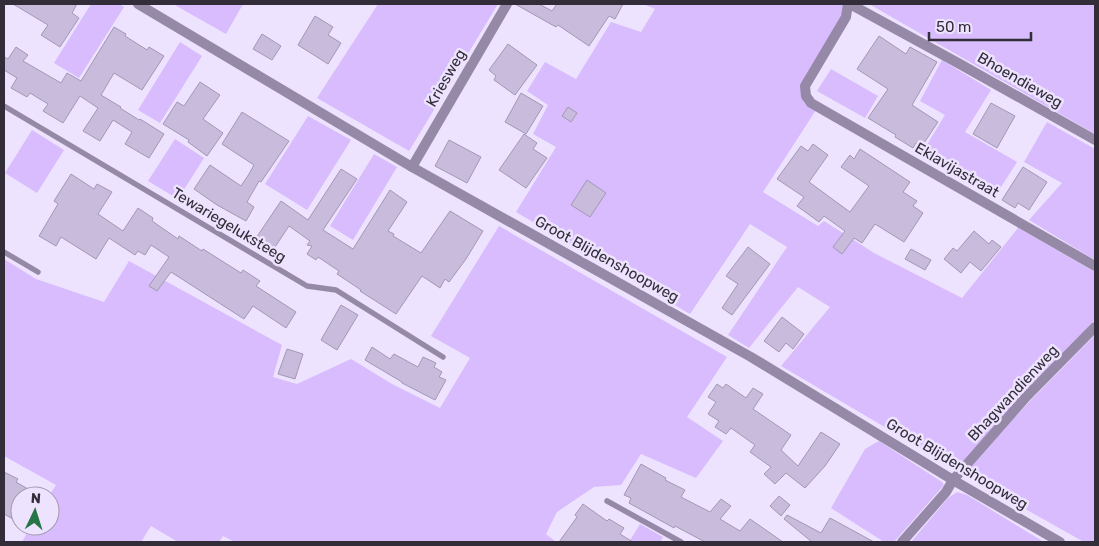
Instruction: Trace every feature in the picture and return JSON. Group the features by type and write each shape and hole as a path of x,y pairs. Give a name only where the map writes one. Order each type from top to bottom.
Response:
{"street":[{"name":"Groot Blijdenshoopweg","path":"138,4 412,167 751,357 953,480 1060,542"},
{"name":"Kriesweg","path":"412,167 507,4"},
{"name":"Eklavijastraat","path":"849,4 846,17 805,86 806,96 812,104 1095,266"},
{"name":"Bhoendieweg","path":"849,4 1095,140"},
{"name":"Bhagwandienweg","path":"902,542 946,492 953,480 1026,397 1095,327"}],"lane":[{"name":"Tewariegeluksteeg","path":"4,106 307,286 336,290 443,357"},
{"path":"4,252 38,272"},
{"path":"607,501 681,542"}],"shaded area":[{"path":"91,4 119,4 124,7 79,78 54,63"},
{"path":"173,4 243,4 226,34"},
{"path":"378,4 498,4 409,151 317,98"},
{"path":"643,4 846,4 847,15 801,88 804,103 816,110 763,192 818,226 824,221 874,253 962,298 1018,228 1095,272 1095,320 1022,395 956,469 781,366 830,307 798,287 749,348 728,335 787,247 750,224 690,314 516,212 556,147 533,134 548,105 527,91 545,62 576,79 611,22 641,32 655,9"},
{"path":"869,4 1095,4 1095,134"},
{"path":"180,42 202,56 160,123 138,110"},
{"path":"942,60 991,90 965,132 1017,162 994,198 920,156 945,115 920,101"},
{"path":"831,69 878,96 865,118 817,91"},
{"path":"308,116 351,140 307,210 265,184"},
{"path":"1047,122 1095,149 1095,260 1029,220 1062,183 1024,162"},
{"path":"32,130 64,150 37,193 5,173"},
{"path":"175,139 204,158 178,199 148,181"},
{"path":"374,154 397,167 353,240 330,226"},
{"path":"499,226 727,357 687,417 723,441 696,478 641,454 621,485 594,487 557,512 546,534 556,542 235,542 223,536 219,542 178,542 151,526 141,542 22,542 25,536 60,536 60,486 55,486 4,456 4,259 36,279 104,302 129,261 282,345 273,377 297,384 351,359 392,384 440,408 470,358 431,336"},
{"path":"1095,335 1095,542 1084,542 963,474 1030,401"},
{"path":"879,441 944,485 894,542 884,542 831,508 865,449"},
{"path":"957,492 967,495 1044,542 911,542 948,498"},
{"path":"640,524 663,537 660,542 629,542"}],"building":[{"path":"13,4 77,4 72,13 79,18 60,47 41,35 48,25"},
{"path":"515,4 539,4 552,11 557,4 623,4 615,19 609,16 589,46 558,25 556,27"},
{"path":"315,16 333,27 328,35 341,43 328,64 298,45"},
{"path":"114,27 147,50 149,47 164,56 142,90 114,73 101,95 164,134 149,158 125,144 132,132 113,120 100,141 83,131 98,108 80,96 63,123 43,111 48,104 30,93 27,97 11,88 17,78 4,70 4,57 8,59 16,47 28,55 23,61 61,83 67,73 81,81"},
{"path":"262,34 281,46 272,60 253,49"},
{"path":"879,36 906,54 910,47 937,62 912,105 938,122 922,146 916,143 913,148 868,118 888,89 857,69"},
{"path":"508,44 537,65 515,95 494,80 496,76 489,70"},
{"path":"200,82 220,95 203,119 223,133 207,156 188,142 189,140 163,124 177,102 184,106"},
{"path":"521,93 543,106 526,134 505,122"},
{"path":"991,103 1015,116 997,148 973,134"},
{"path":"568,107 577,113 571,122 562,116"},
{"path":"242,112 289,141 261,182 259,181 247,202 254,207 246,221 217,205 194,189 210,165 241,186 249,174 254,165 222,144"},
{"path":"524,134 537,143 533,149 547,158 526,188 499,170"},
{"path":"449,140 481,157 467,183 435,166"},
{"path":"813,144 828,155 809,182 850,212 869,186 841,167 850,155 854,159 860,149 910,182 903,192 917,201 913,206 923,213 904,242 875,224 862,243 854,238 842,254 833,247 845,231 824,216 819,222 797,206 804,197 777,179 801,146 808,151"},
{"path":"1023,167 1047,182 1029,210 1018,203 1015,208 1002,200"},
{"path":"341,169 357,179 323,230 353,249 390,190 407,202 388,231 421,253 450,211 483,231 449,282 445,279 440,288 422,276 396,314 337,274 339,271 318,257 316,260 307,254 312,246 307,245 310,241 289,226 273,250 256,238 281,201 308,220"},
{"path":"71,174 94,189 97,184 112,192 98,214 123,231 138,208 153,218 152,221 178,239 179,236 241,273 243,270 260,281 256,286 296,312 286,328 253,306 244,319 171,272 157,291 149,286 169,257 151,245 145,255 138,251 135,255 109,238 96,259 61,237 56,246 39,236 58,204 54,201"},
{"path":"587,180 606,193 590,217 571,205"},
{"path":"974,231 989,244 992,240 1001,247 981,271 970,262 961,273 944,259 953,248 957,251"},
{"path":"748,247 770,264 732,315 722,308 738,284 726,276"},
{"path":"911,249 931,260 925,270 905,259"},
{"path":"341,305 358,315 337,350 321,340"},
{"path":"782,317 804,334 793,349 786,343 779,352 764,341"},
{"path":"372,347 390,359 394,354 418,367 423,357 436,363 434,367 442,372 439,377 446,380 435,400 402,383 365,360"},
{"path":"287,349 303,354 295,379 278,374"},
{"path":"717,384 723,388 726,384 746,398 753,388 763,394 753,409 791,435 781,450 798,466 821,432 840,444 825,466 805,488 786,473 775,484 764,474 771,467 750,452 755,445 731,428 726,434 715,427 719,421 708,414 716,402 708,397"},
{"path":"641,464 666,478 665,480 685,490 681,497 710,512 721,499 731,506 720,519 740,531 750,519 783,542 705,542 675,526 674,528 629,503 631,498 624,495"},
{"path":"4,472 18,479 16,482 23,486 10,486 10,517 4,514"},
{"path":"779,496 790,505 781,516 770,506"},
{"path":"583,504 607,521 609,519 624,528 620,534 633,542 559,542 577,517 575,515"},
{"path":"787,515 821,533 830,518 874,542 812,542 784,519"}]}
